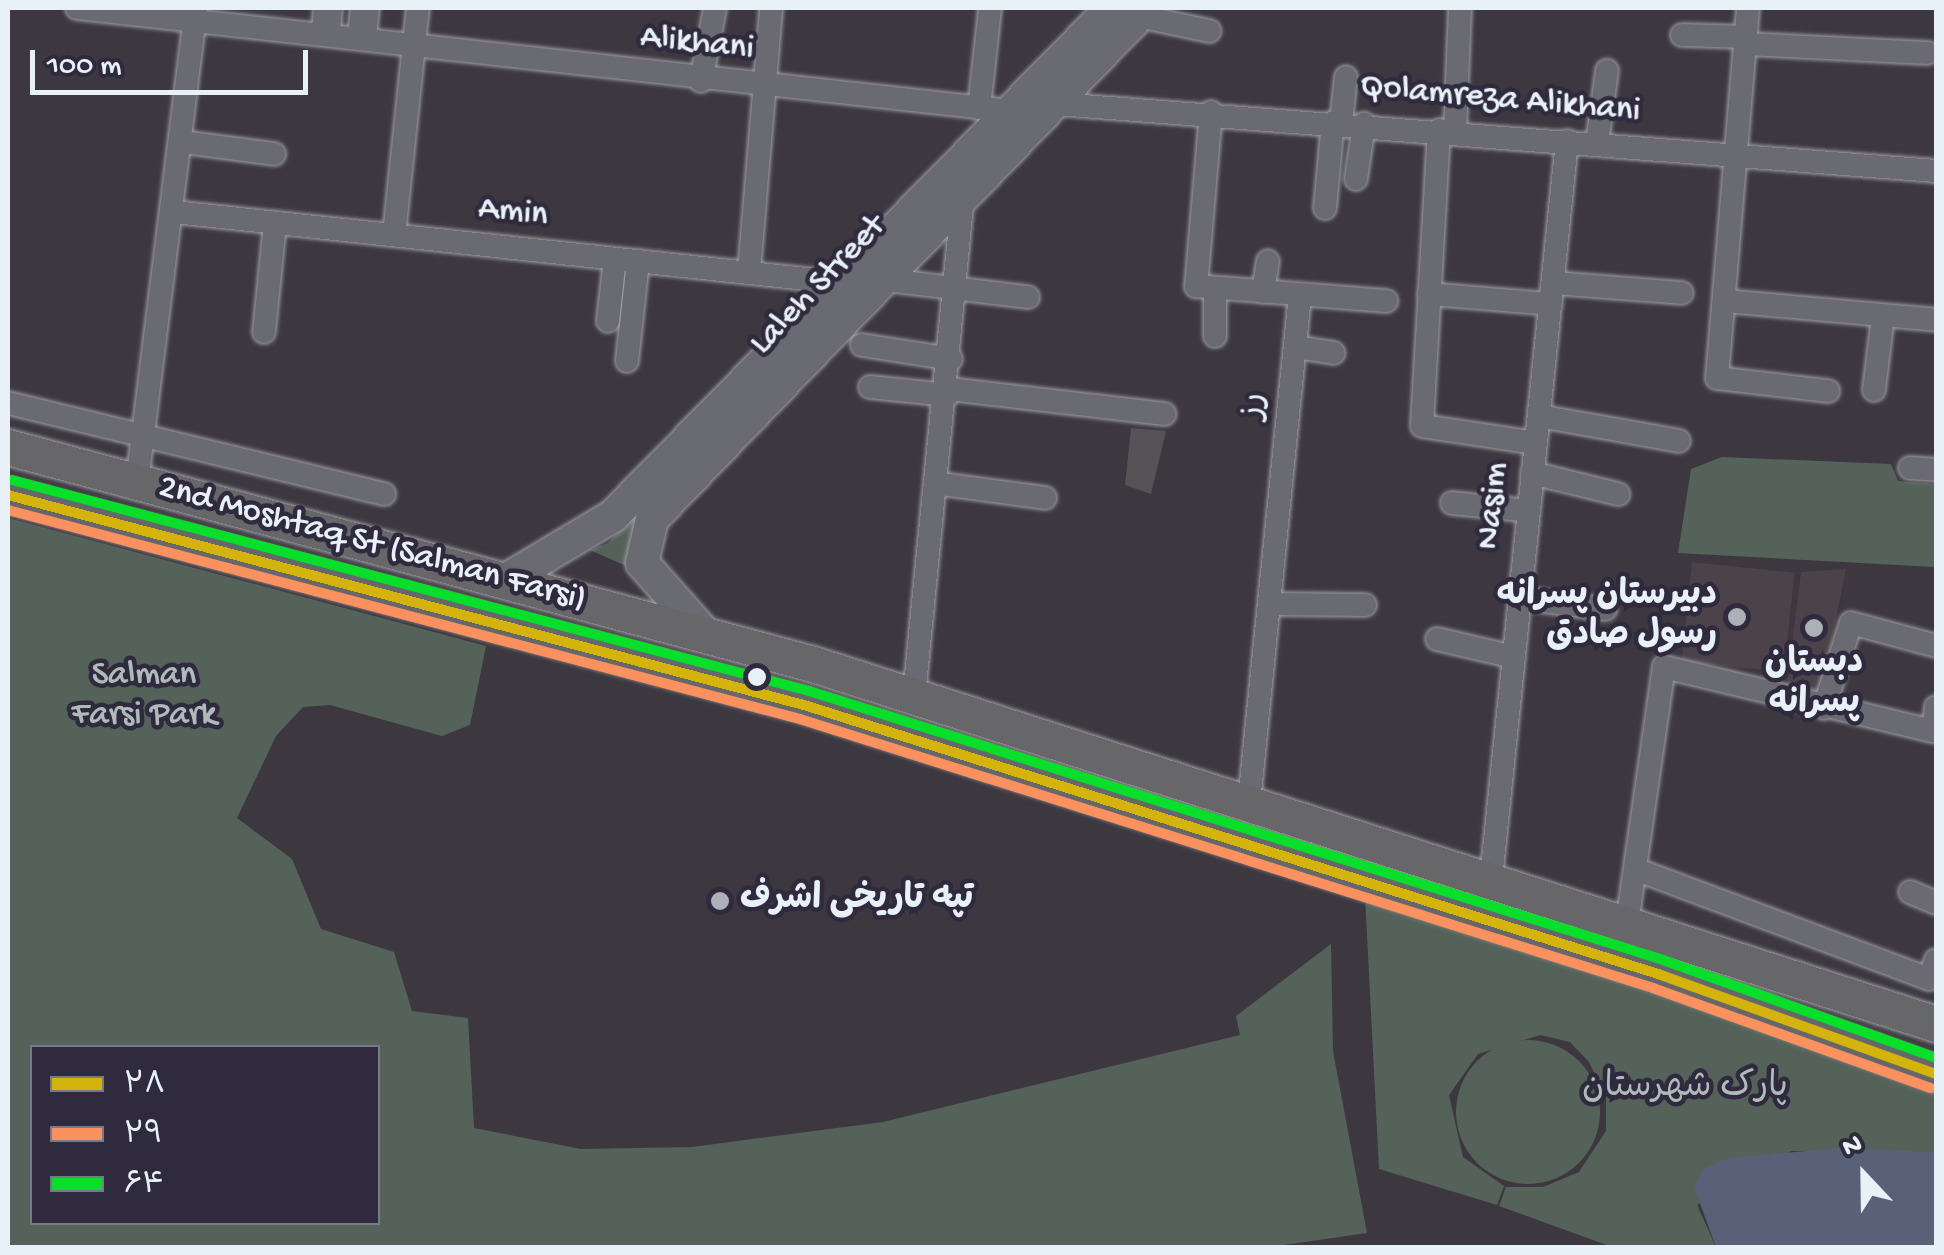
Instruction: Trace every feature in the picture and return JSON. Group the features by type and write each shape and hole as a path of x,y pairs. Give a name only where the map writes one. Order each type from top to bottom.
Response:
{"main road":[{"name":"Laleh Street","path":"706,635 649,575 642,545 652,519 704,444 995,110 1122,19"},
{"name":"Laleh Street","path":"504,581 613,516 704,444 1057,104 1122,19"},
{"name":"2nd Moshtaq St (Salman Farsi)","path":"8,446 706,635 914,696 1936,1024"},
{"name":"2nd Moshtaq St (Salman Farsi)","path":"8,495 804,705 1658,974 1936,1074"}],"street":[{"name":"Alikhani","path":"77,8 327,19 362,36 413,43 701,81 995,110"},
{"path":"362,36 364,8"},
{"path":"394,236 418,8"},
{"path":"701,81 715,8"},
{"path":"749,272 769,86 771,8"},
{"path":"990,8 995,110"},
{"path":"1460,8 1429,294 1422,426 1536,443"},
{"path":"1748,8 1740,154 1716,378 1828,390"},
{"path":"137,482 183,142 195,14"},
{"path":"1122,19 1209,31"},
{"path":"1682,34 1928,53"},
{"path":"1597,143 1606,71"},
{"path":"1346,77 1346,123 1356,180"},
{"name":"Qolamreza Alikhani","path":"1057,104 1211,112 1936,170"},
{"path":"1211,112 1196,286 1386,301"},
{"path":"1326,208 1346,123"},
{"name":"Nasim","path":"1491,879 1567,140"},
{"path":"183,142 274,154"},
{"path":"914,696 942,484 963,192"},
{"name":"Amin","path":"174,212 844,282"},
{"path":"264,332 276,223"},
{"path":"608,321 627,260"},
{"path":"627,260 627,361"},
{"path":"1263,292 1268,262"},
{"path":"894,281 1028,297"},
{"path":"1214,336 1215,288"},
{"path":"1429,294 1682,293"},
{"name":"رز","path":"1249,802 1300,295"},
{"path":"1724,301 1936,320"},
{"path":"1874,390 1883,317"},
{"path":"862,345 951,358"},
{"path":"1296,347 1334,353"},
{"path":"870,387 1164,414"},
{"path":"8,404 384,494"},
{"path":"1538,416 1679,442"},
{"path":"1910,468 1936,470"},
{"path":"1532,474 1618,494"},
{"path":"942,484 1046,498"},
{"path":"1452,503 1529,511"},
{"path":"1520,598 1604,609"},
{"path":"1271,604 1365,606"},
{"path":"1824,708 1850,623 1936,646"},
{"path":"1437,639 1514,656"},
{"path":"1628,922 1664,666 1824,708 1933,731 1936,707"},
{"path":"1635,869 1930,980 1936,960"},
{"path":"1910,892 1936,903"}],"shaded area":[{"name":"دبیرستان پسرانه رسول صادق","path":"1692,562 1794,573 1784,672 1682,661"},
{"name":"دبستان پسرانه","path":"1846,569 1821,694 1787,685 1801,572"}],"green space":[{"path":"694,450 640,572 590,550 608,543"},
{"path":"1722,457 1891,464 1898,481 1936,484 1934,567 1678,553 1691,469"},
{"name":"Salman Farsi Park","path":"8,518 486,646 470,725 442,736 330,705 303,707 276,736 237,818 292,859 321,929 394,952 412,1011 468,1018 474,1128 581,1149 692,1147 883,1122 1240,1035 1236,1016 1331,944 1333,1051 1367,1233 1263,1248 8,1247"},
{"name":"پارک شهرستان","path":"1365,896 1936,1086 1936,1152 1791,1151 1697,1205 1716,1247 1612,1247 1499,1206 1506,1187 1543,1187 1579,1172 1606,1131 1606,1097 1589,1062 1570,1042 1540,1035 1478,1054 1449,1095 1463,1157 1504,1186 1497,1205 1379,1169"},
{"path":"1528,1040 1556,1045 1579,1061 1595,1084 1600,1112 1595,1140 1579,1163 1556,1179 1528,1184 1500,1179 1477,1163 1461,1140 1456,1112 1461,1084 1477,1061 1500,1045"}],"water":[{"path":"1840,1148 1936,1152 1936,1247 1716,1247 1694,1187 1704,1169 1728,1158"}],"building":[{"path":"1131,428 1166,431 1151,494 1125,485"}],"transit line":[{"name":"۶۴","path":"12,480 809,691 1663,960 1936,1058"},
{"name":"۲۸","path":"8,495 804,705 1658,974 1936,1074"},
{"name":"۲۹","path":"8,510 800,719 1653,988 1931,1088"}],"place":[{"name":"دبیرستان پسرانه رسول صادق","path":"1737,617"},
{"name":"دبستان پسرانه","path":"1814,628"},
{"name":"تپه تاریخی اشرف","path":"720,901"}]}
